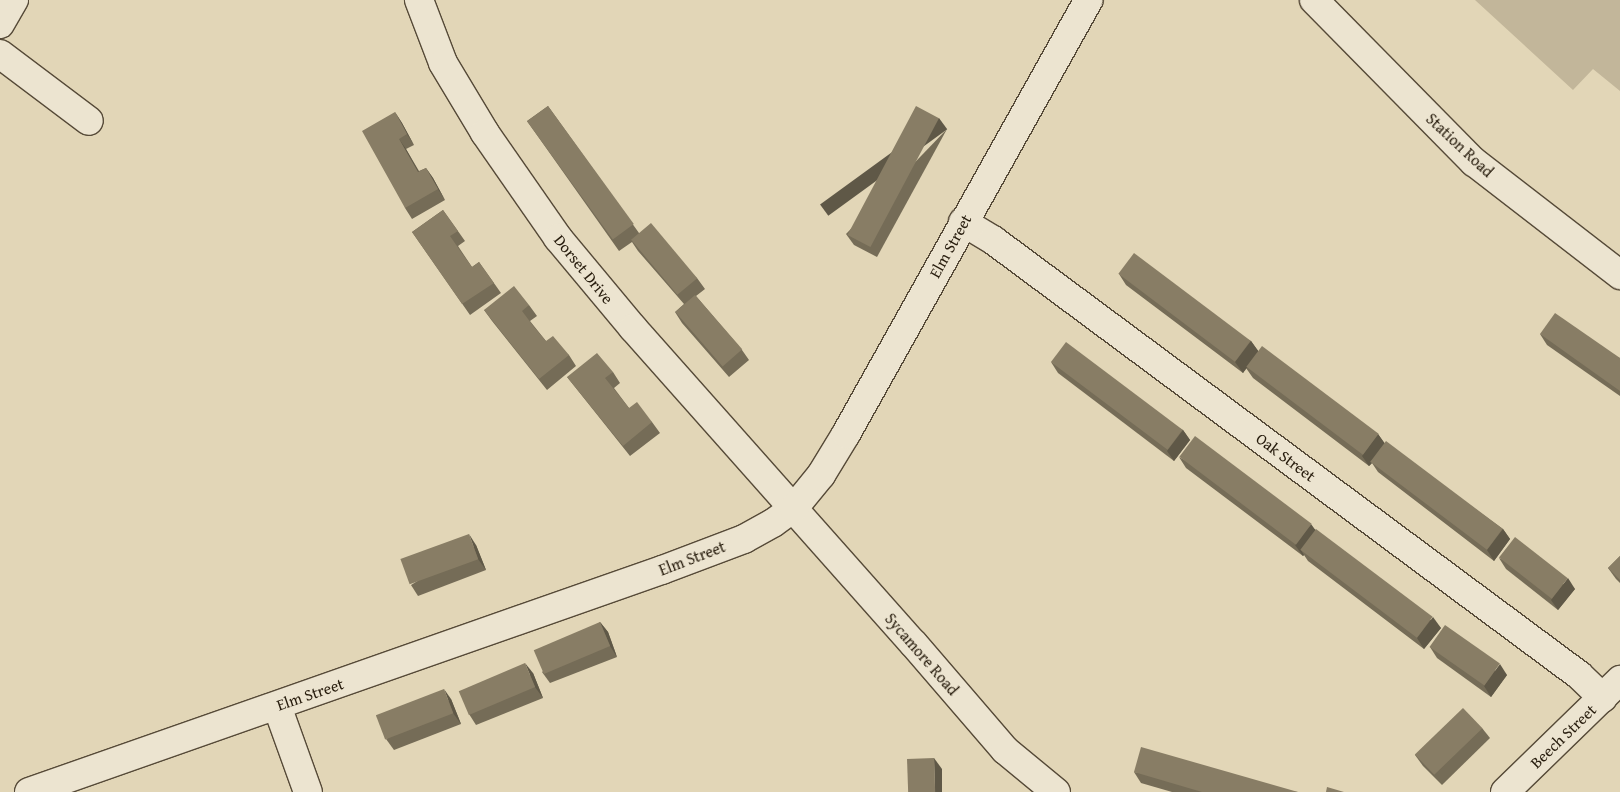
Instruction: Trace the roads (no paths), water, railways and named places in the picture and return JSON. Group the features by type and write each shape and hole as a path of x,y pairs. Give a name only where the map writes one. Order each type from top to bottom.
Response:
{"street":[{"path":"0,24 14,0"},
{"name":"Dorset Drive","path":"420,0 443,63 485,133 558,238 633,328 794,508"},
{"name":"Elm Street","path":"29,792 710,552 773,523 794,508 822,475 1089,0"},
{"name":"Station Road","path":"1314,0 1474,162 1620,275"},
{"path":"0,54 89,121"},
{"name":"Oak Street","path":"963,222 1001,246 1579,675 1611,689"},
{"name":"Sycamore Road","path":"794,508 913,642 1005,750 1051,791"},
{"name":"Beech Street","path":"1505,792 1611,689"},
{"path":"277,706 308,792"}]}
